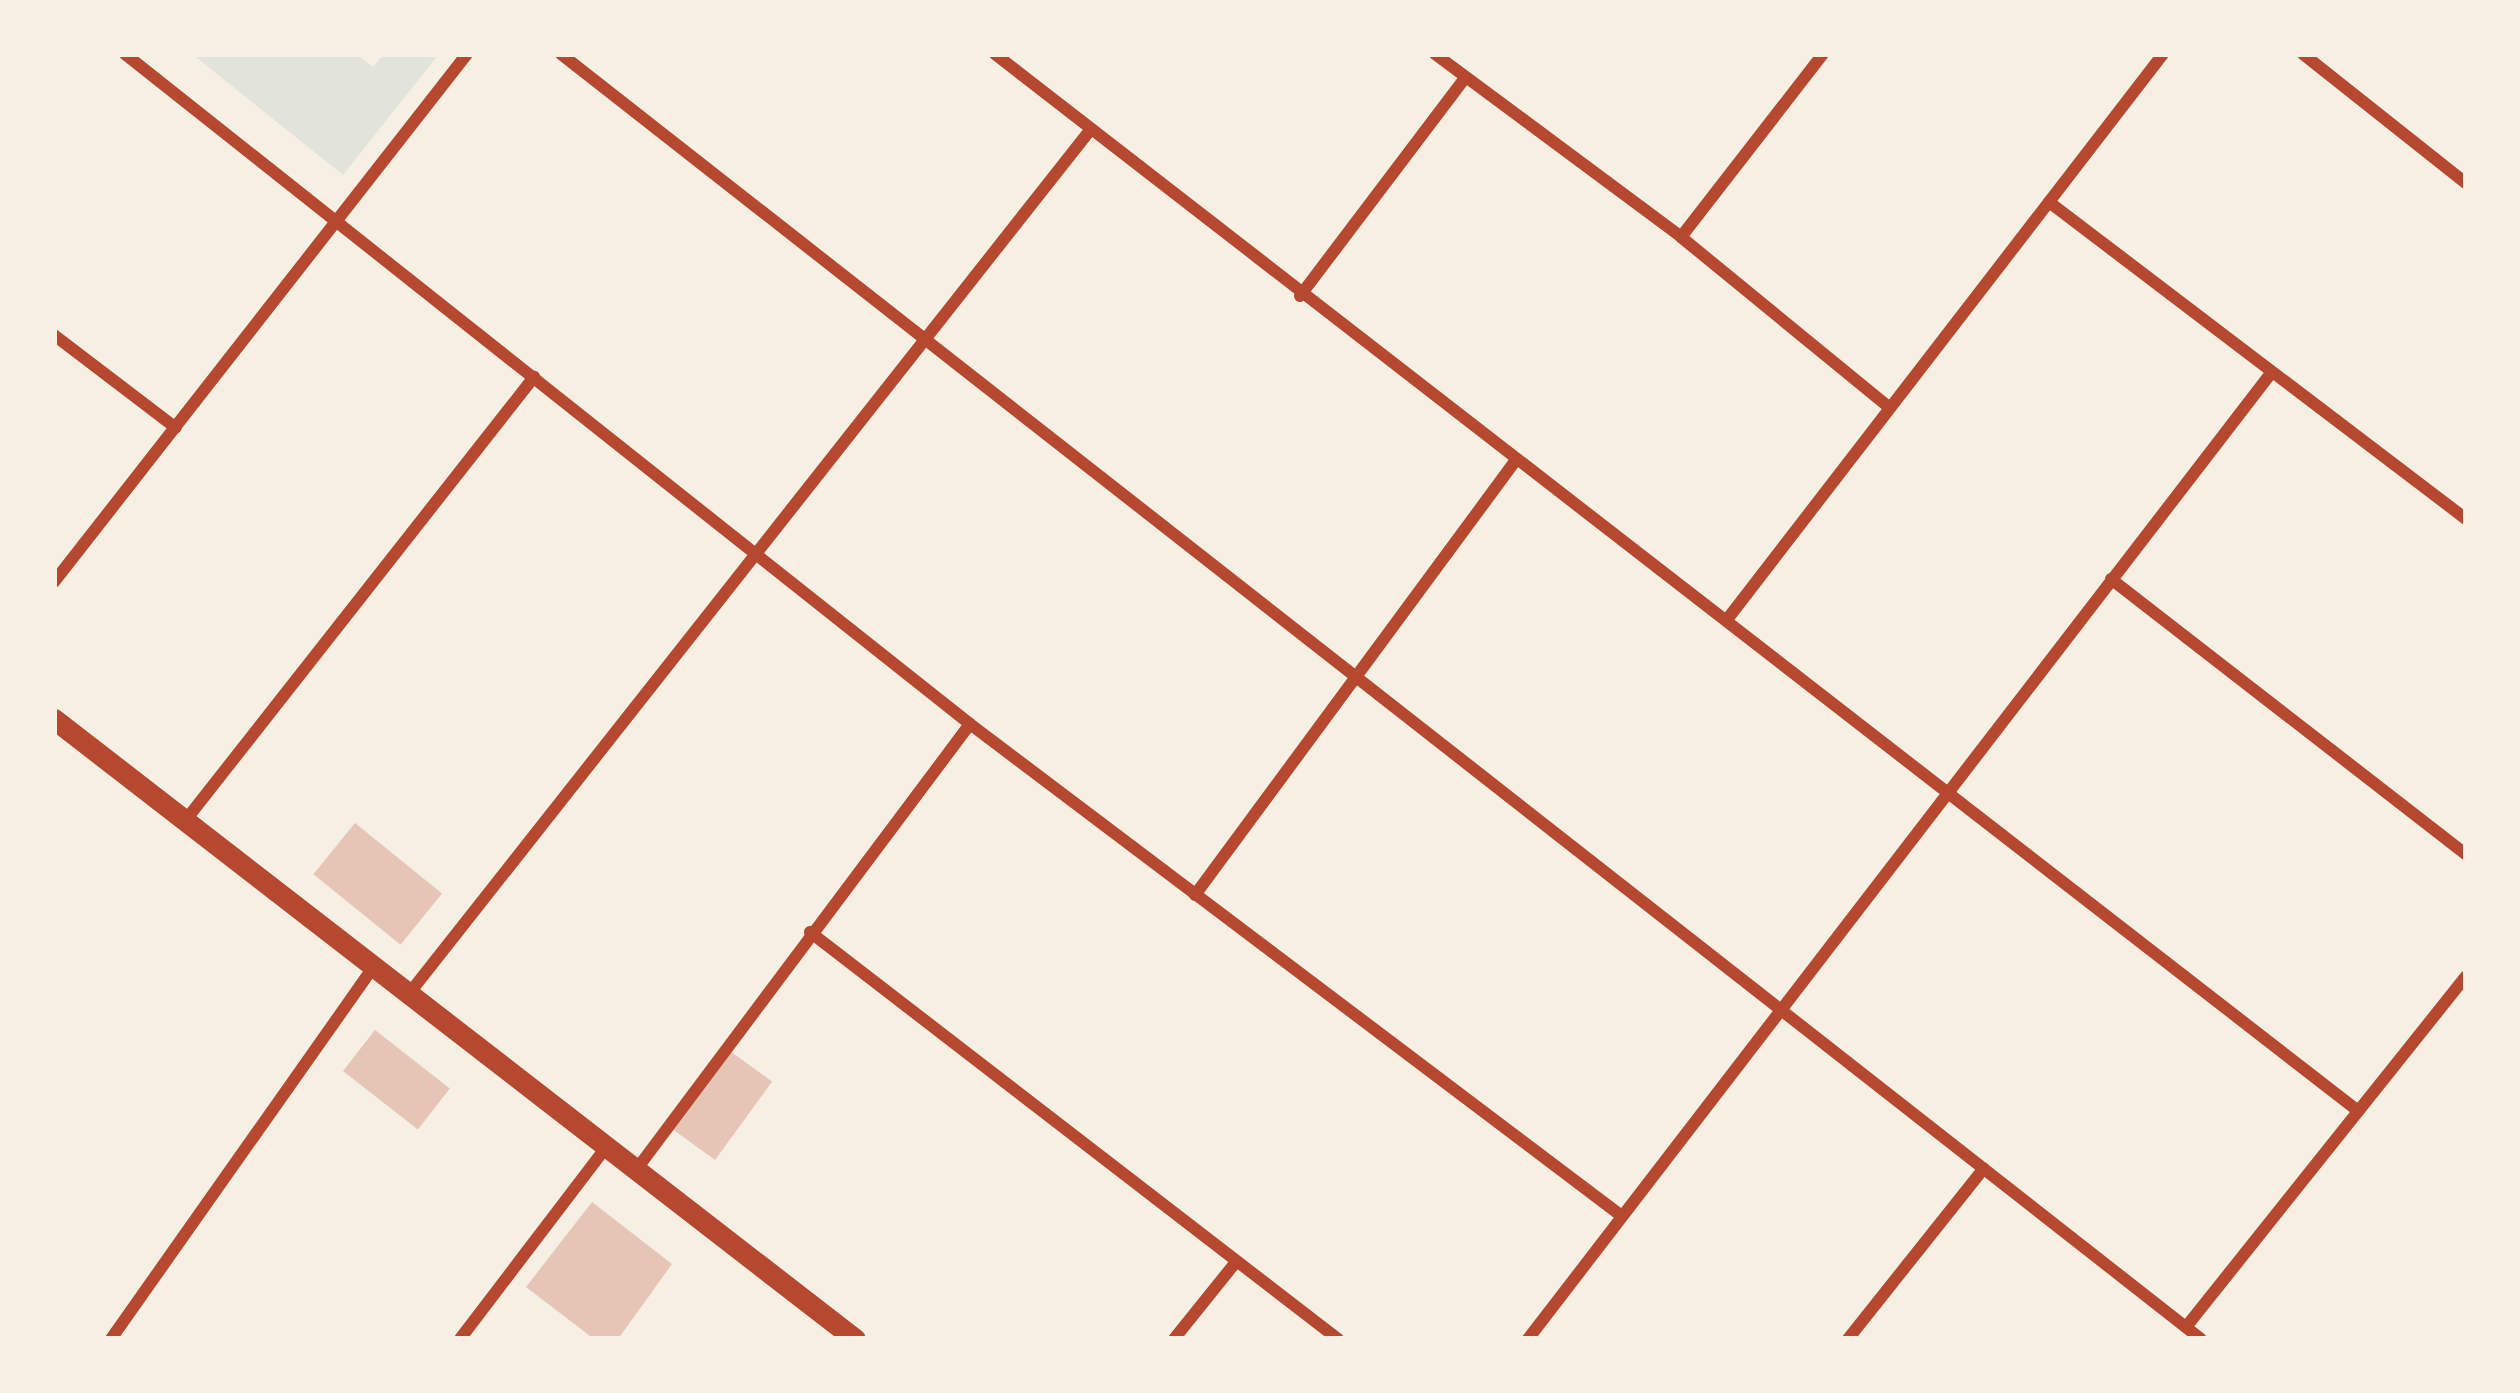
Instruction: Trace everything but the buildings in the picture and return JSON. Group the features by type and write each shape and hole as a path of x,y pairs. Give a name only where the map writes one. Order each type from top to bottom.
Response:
{"street":[{"path":"125,54 970,724 1619,1214"},
{"path":"54,582 467,54"},
{"path":"561,54 2201,1339"},
{"path":"995,54 1300,296 1729,617 1943,793 2358,1111"},
{"path":"1435,54 1682,237 1889,407"},
{"path":"1682,237 1823,54"},
{"path":"1729,617 2163,54"},
{"path":"2303,54 2466,182"},
{"path":"1300,296 1465,78"},
{"path":"407,995 1091,129"},
{"path":"2049,202 2466,519"},
{"path":"54,335 176,428"},
{"path":"1528,1339 1619,1214 2272,372"},
{"path":"185,821 534,377"},
{"path":"1196,895 1516,460"},
{"path":"2111,579 2466,854"},
{"path":"54,719 854,1339"},
{"path":"636,1170 970,724"},
{"path":"810,932 1338,1339"},
{"path":"111,1339 372,969"},
{"path":"2186,1327 2466,976"},
{"path":"460,1339 605,1149"},
{"path":"1847,1339 1984,1168"},
{"path":"1174,1339 1234,1263"}],"shaded area":[{"path":"192,54 356,54 373,67 384,54 439,54 343,175"}]}
